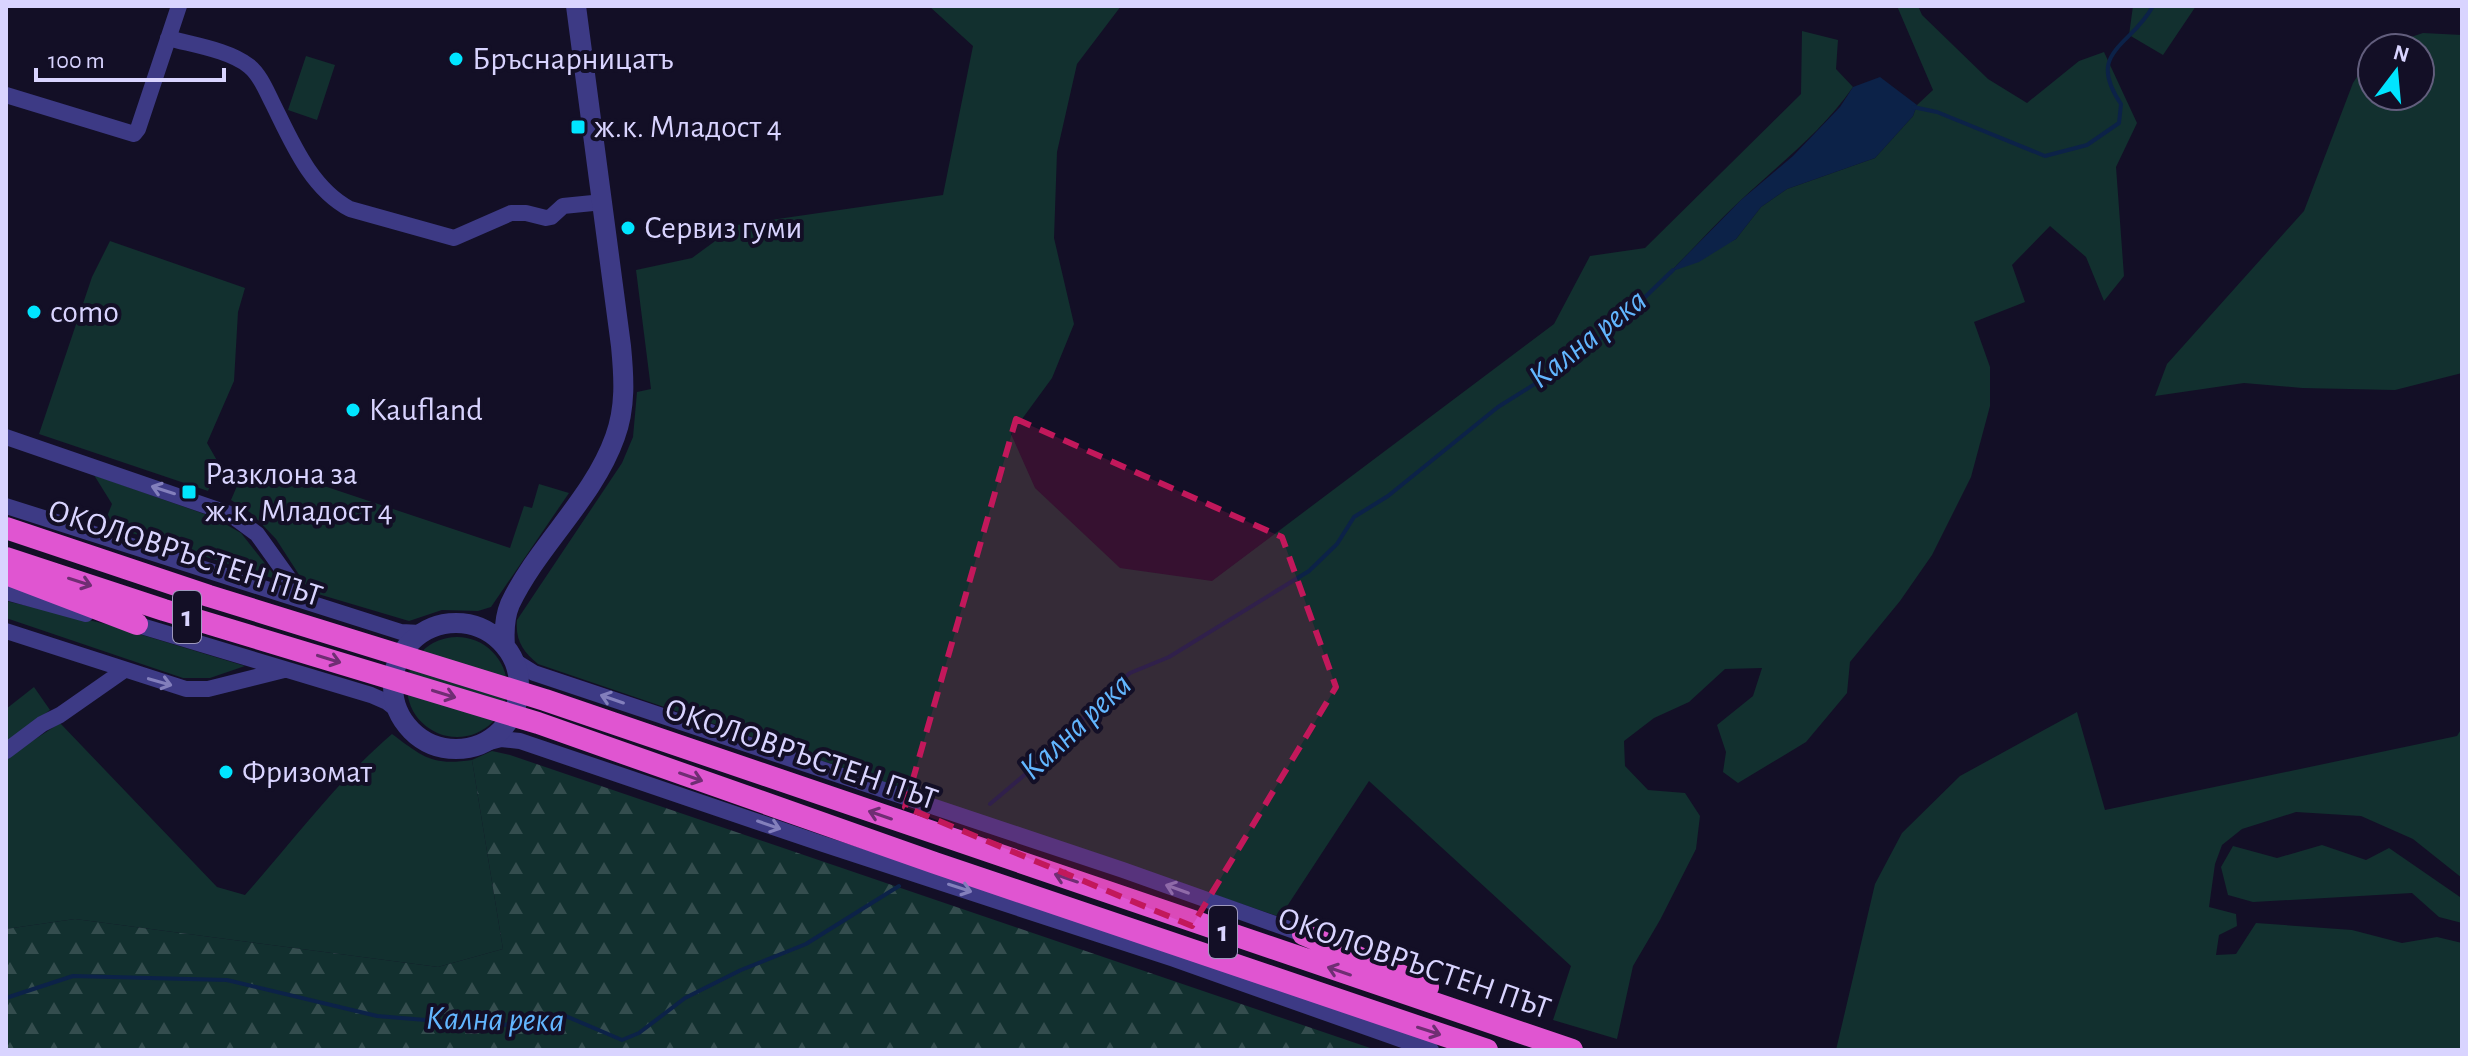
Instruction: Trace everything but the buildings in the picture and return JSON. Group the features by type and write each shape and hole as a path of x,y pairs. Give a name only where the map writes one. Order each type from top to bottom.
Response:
{"highway":[{"name":"ОКОЛОВРЪСТЕН ПЪТ","path":"6,528 209,596 545,700 1572,1050"},
{"name":"ОКОЛОВРЪСТЕН ПЪТ","path":"6,558 164,610 538,723 1081,913 1487,1050"},
{"path":"6,574 137,624"},
{"path":"1081,913 1136,947"},
{"path":"1303,934 1438,991 1492,1023"},
{"path":"1231,979 1302,988"}],"street":[{"path":"6,95 134,134 179,6"},
{"path":"473,625 509,605 599,471 622,415 623,369 576,6"},
{"path":"168,38 237,58 256,72 319,186 327,195 350,209 454,238 511,213 546,218 563,206 603,202"},
{"path":"6,437 230,514 257,534 306,602"},
{"path":"6,506 401,632 420,633"},
{"path":"6,592 137,624 371,695 396,709 408,728 426,742 459,749 501,739 520,741 1231,979 1431,1050"},
{"path":"482,744 494,736 512,715 519,687 509,653 509,605"},
{"path":"396,709 392,688 395,667 405,648 420,633 440,624 473,625 485,630 534,673 1123,870 1303,934"},
{"path":"6,631 186,689 208,689 289,670"},
{"path":"6,751 123,671"}],"highlighted area":[{"path":"1016,419 1282,537 1336,687 1192,926 905,807"}],"green space":[{"path":"929,6 1121,6 1077,64 1057,152 1054,238 1074,324 1052,378 1011,434 1035,488 1120,568 1212,581 1554,324 1590,256 1645,248 1801,94 1802,31 1838,40 1836,69 1853,87 1814,133 1732,208 1672,270 1736,239 1761,207 1787,189 1875,158 1913,116 1917,105 1933,90 1897,6 1918,6 1922,15 1988,79 2027,103 2079,61 2104,52 2137,123 2116,167 2124,276 2104,301 2086,257 2050,226 2012,265 2025,302 1974,322 1990,367 1990,406 1971,477 1932,555 1900,601 1850,662 1847,693 1806,742 1738,783 1723,772 1726,752 1717,725 1753,696 1762,668 1725,669 1689,702 1654,718 1624,741 1625,766 1648,790 1685,793 1700,816 1696,849 1633,966 1617,1039 1553,1020 1571,966 1369,781 1280,917 538,664 524,650 517,634 517,620 622,463 633,437 637,392 651,389 636,270 692,258 737,225 943,195 973,46"},
{"path":"2133,6 2196,6 2163,55 2129,35"},
{"path":"2436,34 2462,35 2462,373 2395,390 2244,383 2155,396 2167,364 2304,211 2356,78 2356,112 2436,112"},
{"path":"306,56 335,65 317,120 288,110"},
{"path":"110,241 245,288 238,312 234,381 207,443 219,464 208,491 39,434 92,277"},
{"path":"282,472 510,548 524,506 532,508 539,484 569,493 491,607 478,611 442,610 409,621 318,594 305,584 276,539 251,513 231,500 237,486"},
{"path":"94,475 213,517 241,533 278,580 104,524 112,504"},
{"path":"6,601 106,624 245,666 210,678 183,678 6,618"},
{"path":"457,637 485,645 499,659 507,687 499,715 485,729 457,737 429,729 415,715 407,687 415,659 429,645"},
{"path":"34,687 50,710 6,743 6,709"},
{"path":"2077,712 2105,810 2457,736 2462,728 2462,878 2413,839 2361,816 2296,812 2242,829 2222,845 2215,864 2209,907 2236,914 2237,926 2219,935 2216,955 2236,954 2256,923 2352,930 2402,943 2437,937 2462,943 2462,1050 1836,1050 1875,884 1902,833 1960,776"},
{"path":"60,723 217,887 245,895 334,791 392,734 429,758 447,762 472,760 503,949 438,967 75,919 6,929 6,758"},
{"path":"492,751 1376,1050 6,1050 6,929 75,919 438,967 503,949 472,760"},
{"path":"2322,845 2366,860 2389,848 2462,896 2462,923 2439,917 2412,893 2253,902 2228,895 2221,867 2233,846 2277,858"}],"water":[{"path":"1880,77 1917,105 1913,116 1875,158 1787,189 1761,207 1736,239 1699,262 1670,272 1741,200 1793,156 1840,107 1853,87"}],"waterway":[{"name":"Кална река","path":"1913,107 1937,112 2045,156 2087,145 2119,123 2121,104 2111,86 2108,72 2110,61 2115,50 2153,6"},
{"name":"Кална река","path":"990,804 1073,734 1090,708 1130,673 1169,657 1309,571 1337,544 1354,517 1388,496 1498,407 1562,367 1609,332 1673,270"},
{"name":"Кална река","path":"6,998 73,976 227,980 377,1016 499,1026 561,1014 622,1040 639,1033 685,998 741,970 806,944 899,886"}],"place":[{"name":"Бръснарницатъ","path":"456,59"},
{"name":"ж.к. Младост 4","path":"578,127"},
{"name":"Сервиз гуми","path":"628,228"},
{"name":"como","path":"34,312"},
{"name":"Kaufland","path":"353,410"},
{"name":"Разклона за ж.к. Младост 4","path":"189,492"},
{"name":"Фризомат","path":"226,772"}]}
